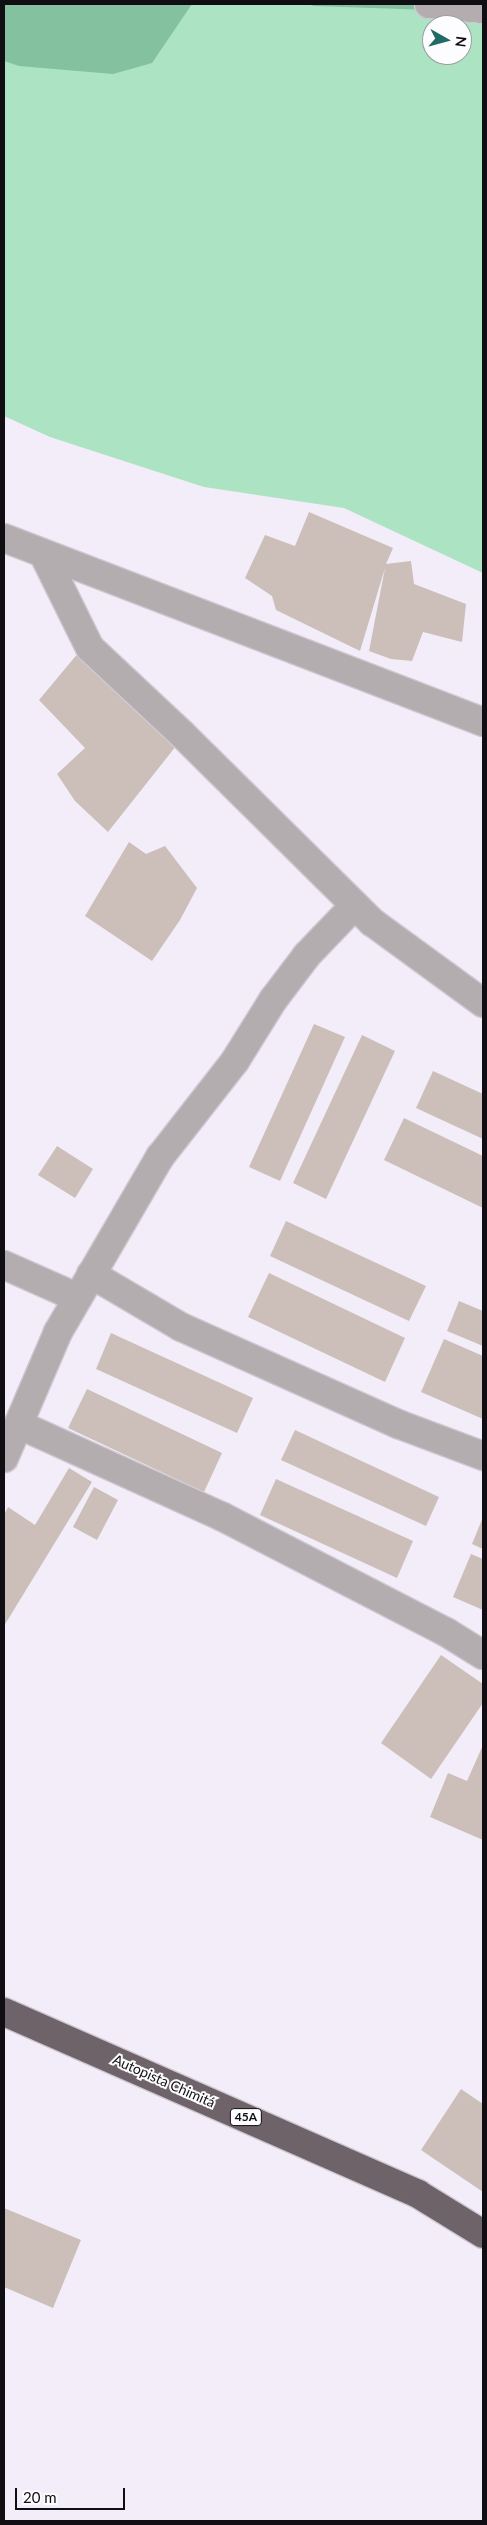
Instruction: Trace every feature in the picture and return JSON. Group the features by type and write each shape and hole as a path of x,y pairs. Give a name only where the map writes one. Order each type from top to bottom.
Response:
{"highway":[{"name":"Autopista Chimitá","path":"4,2012 418,2194 483,2234"}],"street":[{"path":"429,4 483,9"},
{"path":"4,538 44,555 483,722"},
{"path":"44,555 90,648 183,734 372,922 483,1003"},
{"path":"4,1458 20,1425 41,1369 76,1298 160,1157 235,1061 273,1000 307,955 355,905"},
{"path":"4,1265 76,1298"},
{"path":"91,1274 182,1327 398,1424 483,1456"},
{"path":"20,1425 221,1516 446,1632 483,1655"}],"green space":[{"path":"4,4 192,4 152,63 113,74 19,66 4,61"},
{"path":"182,4 395,4 483,15 483,573 344,508 204,487 50,437 4,416 4,60"},
{"path":"307,4 419,4 432,10 314,6"}],"building":[{"path":"309,512 393,548 386,564 411,561 414,584 466,604 462,642 423,632 412,661 391,659 369,651 385,568 360,651 276,610 272,596 245,578 265,535 295,546"},
{"path":"79,652 180,741 108,832 75,801 57,774 85,748 39,700"},
{"path":"129,842 146,854 165,846 197,888 180,920 152,961 85,916"},
{"path":"314,1024 345,1037 280,1181 249,1167"},
{"path":"362,1035 395,1051 326,1199 293,1183"},
{"path":"433,1071 483,1094 483,1139 416,1108"},
{"path":"404,1118 483,1156 483,1208 384,1160"},
{"path":"57,1146 93,1169 75,1198 38,1175"},
{"path":"286,1221 426,1286 409,1321 270,1256"},
{"path":"269,1273 405,1338 385,1382 248,1317"},
{"path":"459,1301 483,1311 483,1346 447,1331"},
{"path":"111,1333 253,1398 237,1433 96,1369"},
{"path":"444,1339 483,1356 483,1419 421,1392"},
{"path":"87,1389 222,1453 204,1492 68,1428"},
{"path":"295,1430 439,1497 426,1526 281,1460"},
{"path":"69,1468 92,1482 4,1626 4,1515 8,1507 35,1525"},
{"path":"276,1479 413,1541 397,1578 260,1515"},
{"path":"94,1487 118,1500 97,1540 73,1527"},
{"path":"483,1517 483,1549 472,1544"},
{"path":"471,1554 483,1559 483,1610 453,1597"},
{"path":"441,1655 483,1684 483,1703 431,1779 381,1743"},
{"path":"483,1745 483,1840 430,1817 448,1773 467,1781"},
{"path":"461,2089 483,2104 483,2192 421,2150"},
{"path":"4,2208 81,2240 53,2308 4,2287"}]}
